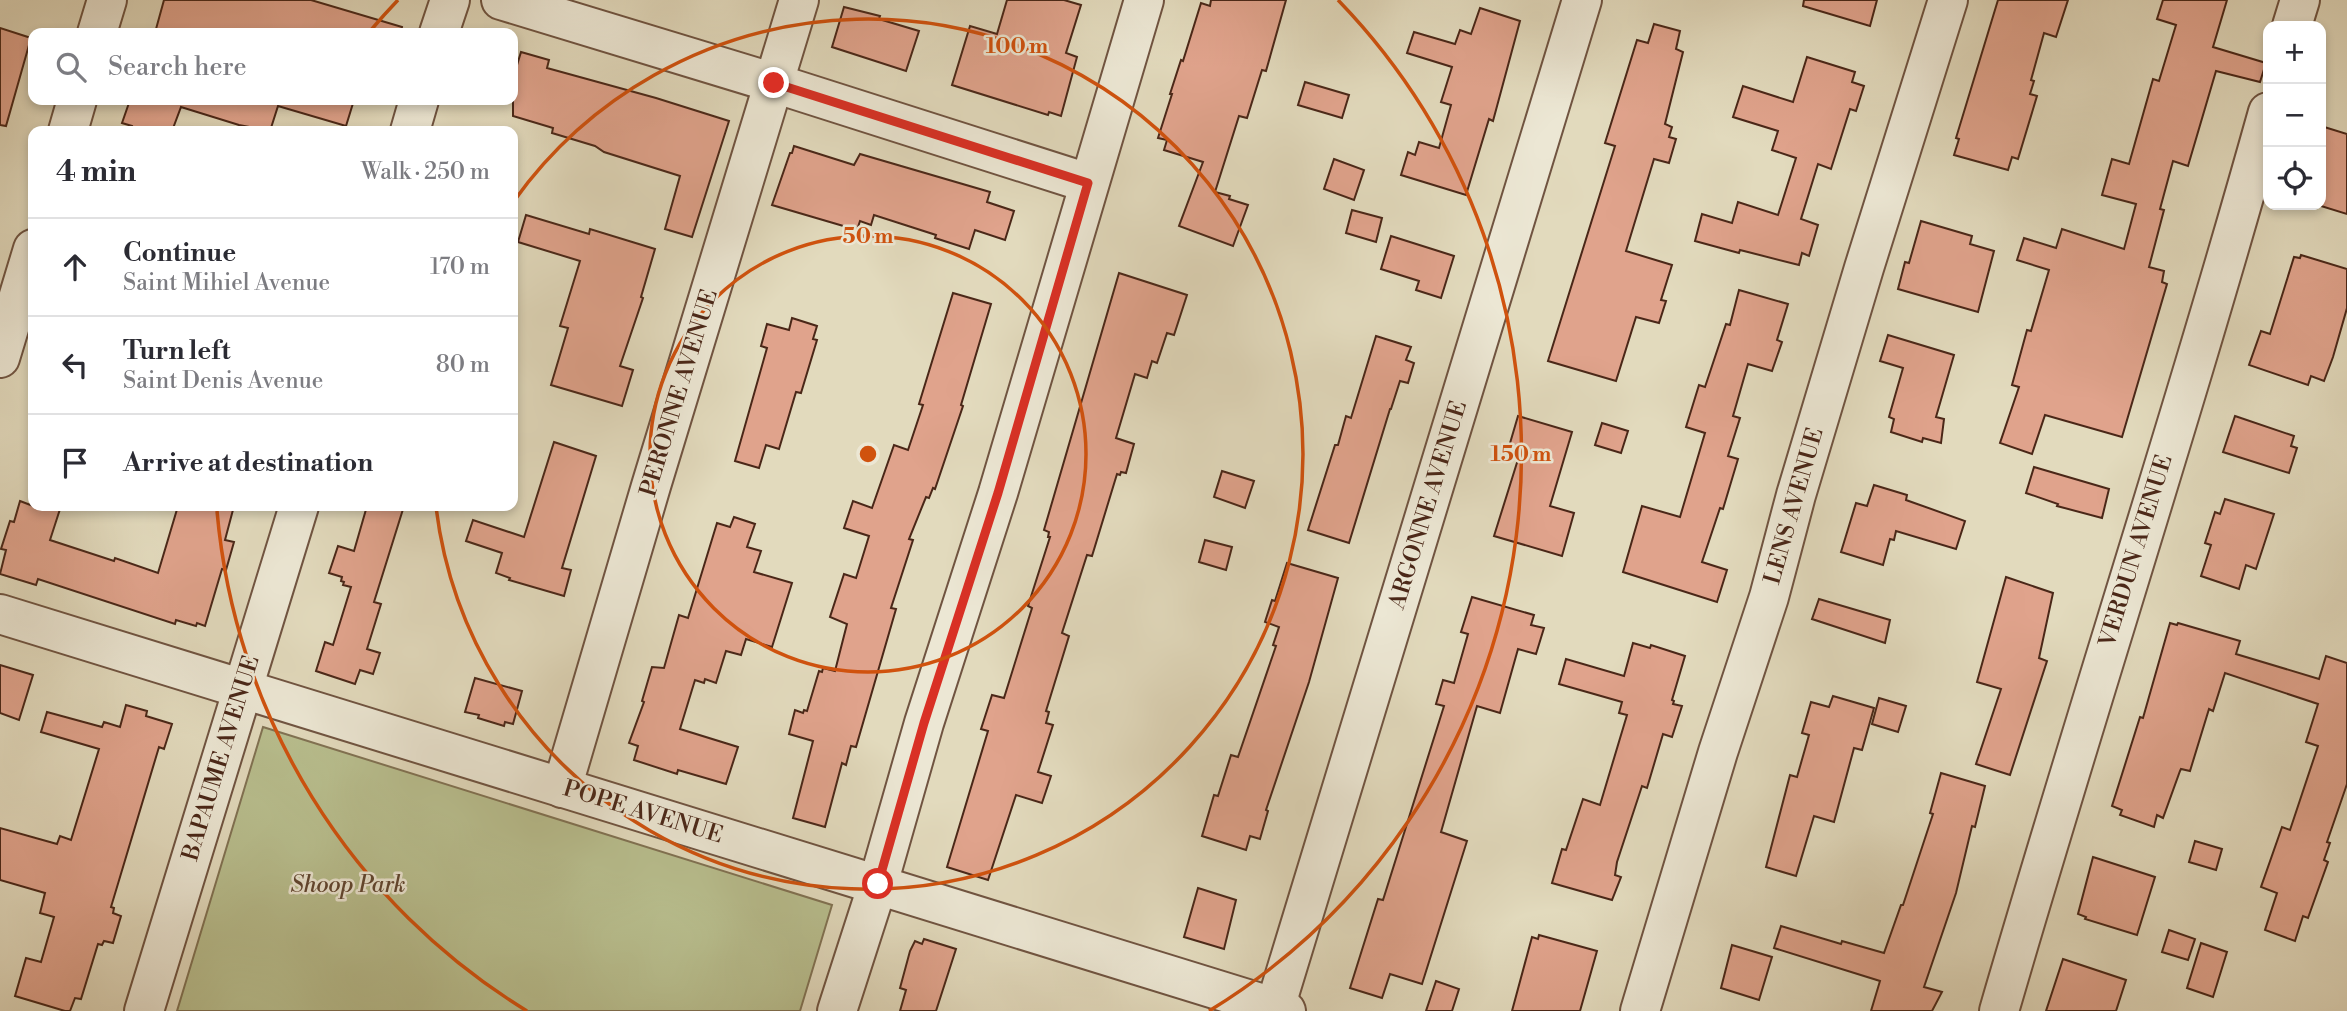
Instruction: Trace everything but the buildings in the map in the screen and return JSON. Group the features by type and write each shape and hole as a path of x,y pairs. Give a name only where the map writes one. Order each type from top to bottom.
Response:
{"street":[{"path":"99,28 107,0"},
{"path":"441,28 450,0"},
{"path":"501,0 1088,183"},
{"name":"PERONNE AVENUE","path":"562,788 799,0"},
{"path":"837,1011 878,884 924,723 998,493 1144,0"},
{"name":"ARGONNE AVENUE","path":"1278,1010 1582,0"},
{"name":"LENS AVENUE","path":"1640,1011 1718,752 1769,597 1796,495 1864,268 1948,0"},
{"path":"2294,21 2300,0"},
{"path":"69,126 76,105"},
{"path":"411,126 418,105"},
{"name":"VERDUN AVENUE","path":"2002,1001 2061,797 2238,221 2263,130"},
{"path":"0,358 28,266"},
{"name":"BAPAUME AVENUE","path":"144,1011 297,511"},
{"name":"POPE AVENUE","path":"0,614 1278,1010"}],"green space":[{"name":"Shoop Park","path":"263,727 832,905 800,1011 177,1011"}],"route":[{"path":"774,83 1088,183 998,493 924,723 878,884"}]}
